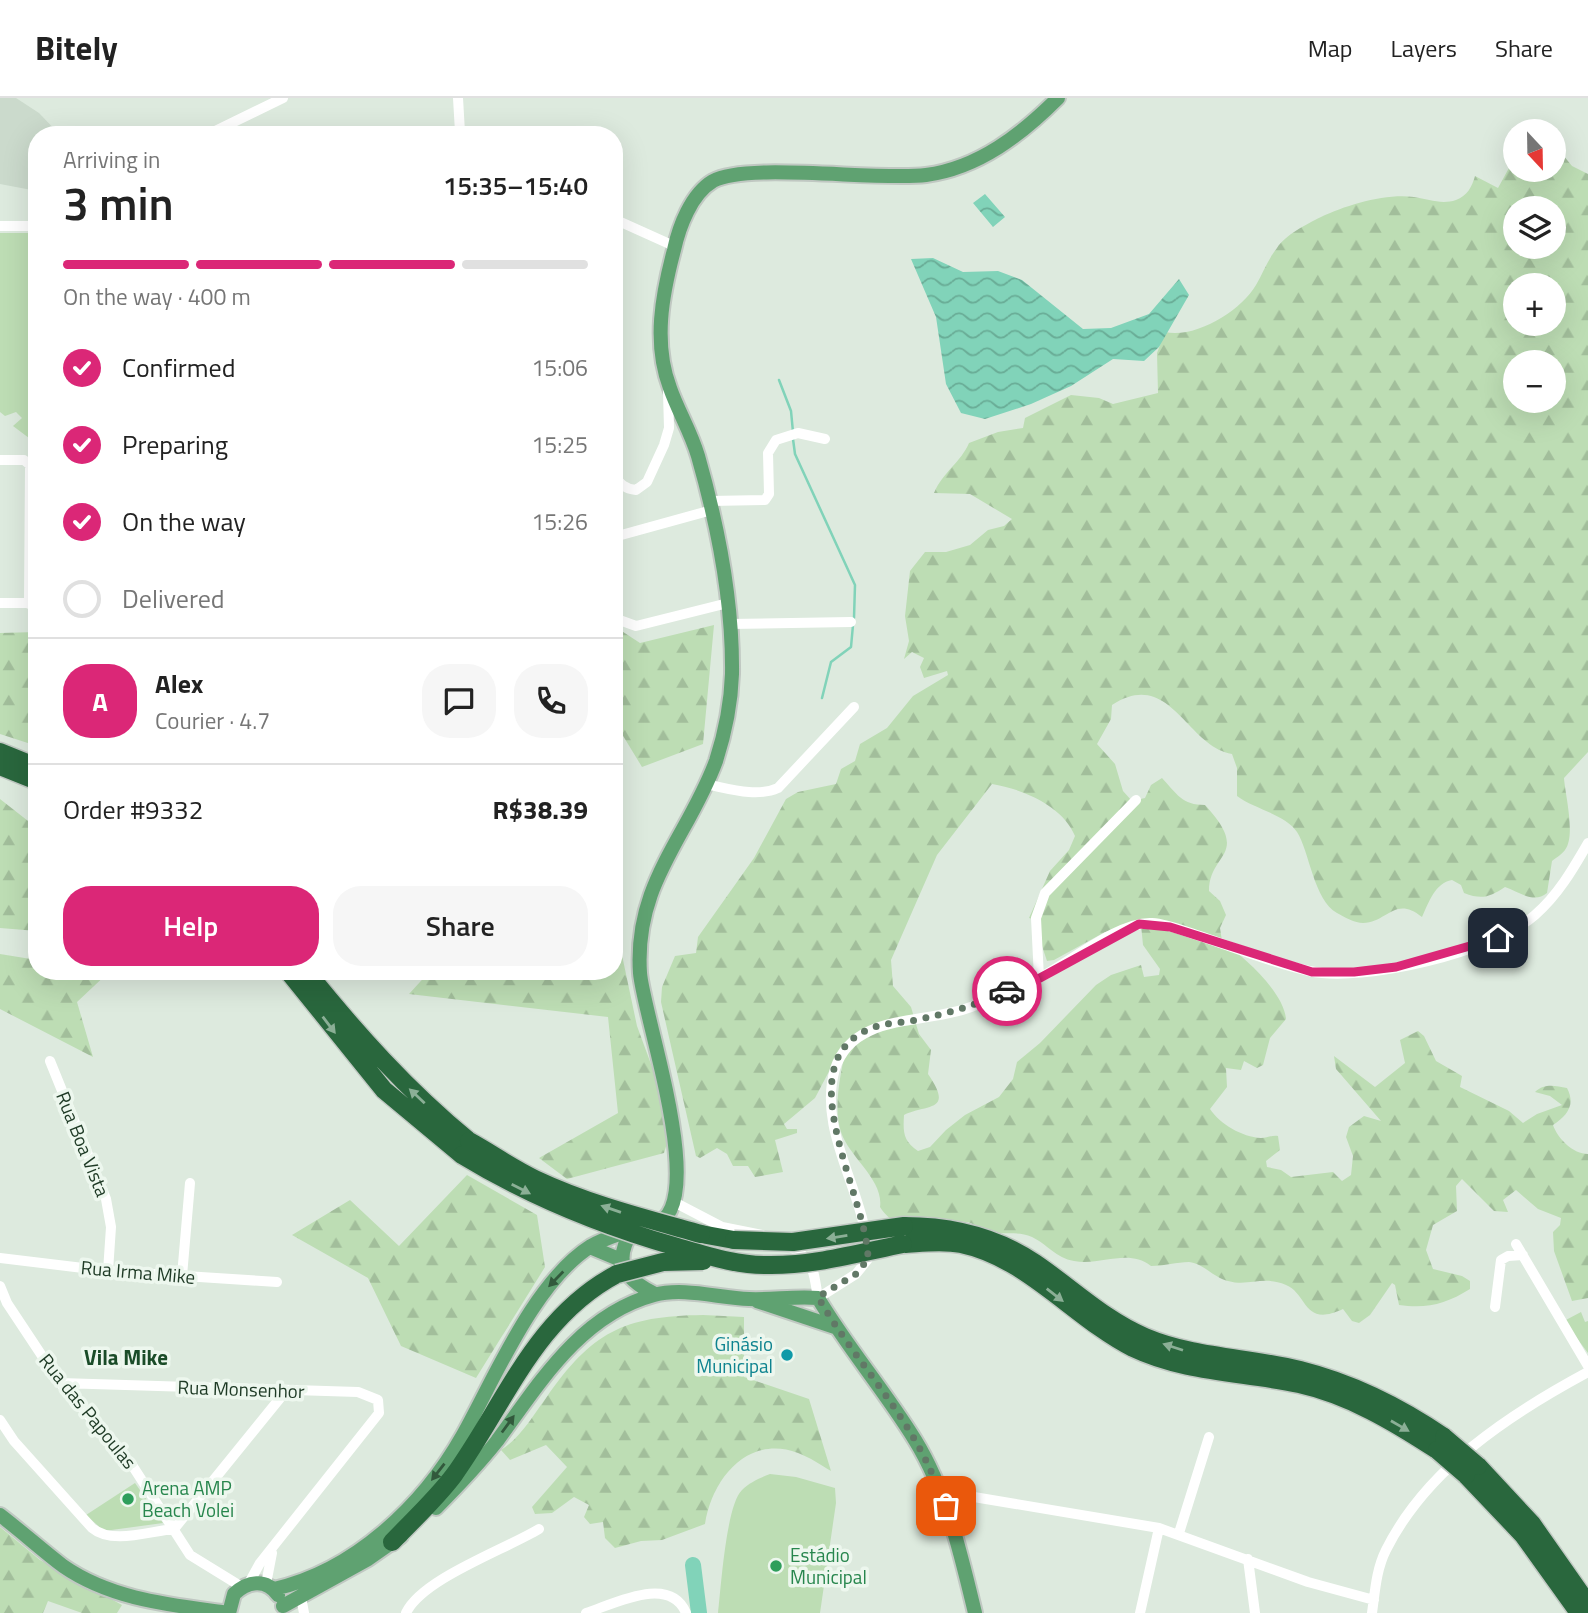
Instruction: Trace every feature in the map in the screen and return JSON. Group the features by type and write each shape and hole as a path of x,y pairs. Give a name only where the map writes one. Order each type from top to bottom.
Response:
{"highway":[{"path":"0,752 28,763"},
{"path":"0,766 28,777"},
{"path":"295,980 383,1090 466,1148 562,1191 636,1217 734,1240 793,1242 956,1229 984,1237 1033,1262 1092,1307 1144,1337 1205,1356 1300,1370 1342,1383 1415,1418 1440,1444 1532,1524 1588,1604"},
{"path":"314,980 385,1065 466,1148 503,1180 600,1224 738,1263"},
{"path":"392,1542 454,1475 502,1396 554,1324 576,1300 623,1271 663,1262 801,1264 904,1235"},
{"path":"1471,1471 1523,1535 1579,1613"}],"main road":[{"path":"0,1515 65,1567 114,1591 146,1601 229,1613 230,1603 245,1585 270,1587 295,1584 330,1568 392,1525 441,1469 547,1287 590,1247 633,1230 662,1223 670,1213 674,1202 676,1151 673,1124 640,975 640,945 656,876 705,784 727,725 732,675 728,603 711,505 696,450 668,385 659,335 674,246 692,204 700,191 713,181 727,176 759,174 877,177 929,174 963,166 1012,139 1058,98"},
{"path":"617,1311 625,1242 633,1230"},
{"path":"590,1247 655,1294"},
{"path":"270,1587 283,1610 392,1542 453,1491 495,1443 549,1369 579,1337 617,1311 655,1294 701,1293 751,1299 835,1327"},
{"path":"751,1299 784,1295 818,1297 835,1327 853,1347 917,1443 942,1498 959,1549 975,1613"}],"street":[{"path":"256,98 256,110"},
{"path":"225,126 283,98"},
{"path":"458,98 464,126"},
{"path":"623,223 674,246"},
{"path":"0,226 28,226"},
{"path":"623,486 636,490 647,482 669,428 668,385"},
{"path":"623,534 711,505 768,498 768,453 782,435 798,433 825,439"},
{"path":"0,460 24,460 28,468"},
{"path":"0,603 28,604"},
{"path":"623,621 636,626 728,603"},
{"path":"729,624 851,622"},
{"path":"705,784 748,792 778,788 854,708"},
{"path":"1040,978 1036,919 1045,893 1136,800"},
{"path":"674,1202 722,1227 755,1233 806,1255 813,1268 818,1297 856,1274 868,1259 865,1226 831,1111 830,1090 843,1051 872,1028 968,1008 1040,978 1139,924 1170,927 1312,972 1354,972 1396,967 1446,955 1498,938 1536,915 1566,880 1588,843"},
{"name":"Rua Boa Vista","path":"50,1061 106,1199 111,1227 108,1271"},
{"path":"182,1276 190,1183"},
{"path":"1516,1244 1588,1366"},
{"path":"1495,1307 1501,1260 1508,1256 1523,1255"},
{"name":"Rua Irma Mike","path":"0,1258 108,1271 277,1282"},
{"name":"Rua das Papoulas","path":"0,1286 7,1303 60,1383 132,1465 190,1555 245,1585"},
{"path":"1372,1613 1378,1572 1386,1551 1403,1523 1436,1483 1482,1437 1588,1372"},
{"name":"Rua Monsenhor","path":"60,1383 285,1392 358,1392 378,1400 379,1413 272,1552"},
{"path":"0,1420 14,1441 98,1533 113,1536 174,1529 285,1392"},
{"path":"1179,1533 1209,1437"},
{"path":"942,1498 962,1495 1159,1528 1179,1533 1308,1582 1374,1600"},
{"path":"1140,1613 1159,1528"},
{"path":"406,1613 411,1601 445,1578 539,1529"},
{"path":"270,1587 272,1552"},
{"path":"245,1585 260,1563 272,1552"},
{"path":"1248,1559 1255,1613"},
{"path":"586,1613 605,1610 658,1593 673,1596 682,1604 686,1613"},
{"path":"301,1597 304,1613"}],"shaded area":[{"path":"0,98 16,98 39,113 51,126 28,126 28,189 0,184"}],"green space":[{"path":"1566,159 1572,166 1588,174 1588,752 1564,778 1570,835 1565,850 1552,861 1547,893 1532,897 1505,887 1481,897 1464,893 1461,885 1452,880 1437,889 1422,917 1413,911 1398,909 1372,922 1353,921 1329,907 1323,898 1301,840 1292,826 1237,796 1237,768 1232,754 1216,748 1202,738 1163,702 1149,696 1132,696 1112,705 1111,719 1097,744 1115,764 1123,791 1132,801 1145,798 1151,785 1162,778 1185,801 1205,805 1219,822 1227,844 1211,878 1209,891 1220,901 1226,915 1220,928 1222,941 1261,975 1284,1009 1286,1019 1270,1038 1263,1065 1257,1068 1244,1061 1241,1070 1226,1068 1227,1087 1210,1109 1214,1115 1232,1129 1246,1135 1261,1138 1278,1136 1280,1150 1266,1161 1267,1167 1281,1170 1291,1177 1333,1172 1342,1181 1351,1175 1353,1156 1346,1137 1349,1127 1364,1116 1381,1121 1336,1069 1334,1056 1375,1087 1405,1063 1400,1040 1418,1031 1424,1036 1436,1061 1462,1076 1460,1087 1509,1111 1523,1123 1537,1114 1562,1105 1550,1096 1535,1092 1546,1086 1567,1088 1571,1100 1569,1110 1553,1125 1567,1145 1588,1154 1588,1298 1572,1301 1554,1251 1553,1232 1560,1225 1561,1218 1538,1209 1516,1190 1503,1200 1508,1212 1494,1211 1462,1179 1456,1186 1457,1211 1433,1225 1426,1250 1433,1269 1462,1276 1470,1281 1470,1289 1436,1304 1409,1306 1399,1305 1395,1285 1392,1283 1370,1315 1359,1323 1352,1321 1343,1309 1320,1315 1313,1312 1293,1289 1278,1282 1228,1281 1194,1263 1151,1266 1133,1258 1074,1261 1062,1257 1026,1235 991,1232 966,1222 923,1232 909,1229 895,1222 880,1207 877,1187 841,1132 838,1106 843,1062 835,1060 815,1098 784,1124 787,1129 797,1129 797,1133 775,1140 783,1172 755,1177 748,1166 733,1166 727,1154 717,1148 700,1158 696,1156 661,1002 662,987 675,956 696,953 698,937 754,858 786,799 798,792 836,784 841,769 855,761 860,744 887,728 913,696 948,675 947,671 924,678 920,667 924,658 912,652 904,659 909,641 905,616 910,571 925,552 946,552 970,545 988,530 1004,526 1012,519 970,494 934,493 969,443 998,432 1023,428 1025,418 1071,395 1099,398 1113,404 1158,393 1157,353 1165,332 1190,331 1229,313 1249,295 1281,243 1297,230 1321,217 1379,198 1403,196 1440,202 1456,200 1469,191 1475,176 1498,188 1503,179 1503,182 1566,182","holes":["992,784 1016,790 1041,801 1061,816 1075,836 1069,850 1050,871 1029,918 1033,919 1047,961 1054,960 1105,932 1141,925 1143,945 1160,969 1159,975 1144,977 1141,965 1111,975 1096,985 1040,1043 1017,1062 1013,1079 999,1097 965,1115 930,1147 918,1151 909,1144 905,1136 904,1115 934,1105 939,1095 928,1074 931,1050 919,1034 911,1007 893,986 891,960 937,855"]},
{"path":"0,233 28,233 28,437 13,426 22,418 16,412 5,416 0,412"},
{"path":"714,625 703,744 642,767 623,736 623,632 640,643"},
{"path":"28,632 28,743 0,734 0,633"},
{"path":"0,799 28,821 28,930 0,928"},
{"path":"0,954 28,959 28,980 100,980 77,1002 93,1057 0,1009"},
{"path":"623,960 637,1026 673,1124 664,1153 567,1179 539,1158 618,1113 608,1017 409,994 422,980 623,980"},
{"path":"467,1175 537,1215 545,1267 476,1378 401,1346 368,1278 292,1235 350,1200 399,1246"},
{"path":"1581,1312 1585,1322 1588,1321 1588,1353 1564,1321"},
{"path":"675,1316 744,1317 744,1377 809,1399 831,1471 798,1453 780,1449 763,1450 748,1455 735,1464 715,1491 705,1524 662,1540 641,1541 615,1548 605,1538 603,1522 590,1524 584,1517 589,1505 574,1497 552,1513 535,1514 532,1507 567,1467 546,1445 510,1460 501,1450 520,1433 579,1357 612,1332 630,1324"},
{"name":"Estádio Municipal","path":"770,1474 796,1477 835,1488 836,1503 820,1613 718,1613 728,1529 736,1499 748,1485"},
{"name":"Arena AMP Beach Volei","path":"135,1483 163,1523 104,1531 86,1515"},
{"path":"0,1527 40,1560 122,1605 117,1613 82,1613 48,1601 43,1613 0,1613"}],"water":[{"path":"985,194 1005,217 993,227 973,203"},
{"path":"933,258 963,272 998,271 1022,280 1083,329 1111,328 1149,314 1179,279 1189,295 1159,347 1144,361 1113,359 1071,386 1031,404 985,419 961,413 946,384 936,317 911,259"}],"waterway":[{"path":"779,380 791,411 793,432"},
{"path":"793,439 795,454 855,585 854,618"},
{"path":"822,698 831,662 851,647 853,625"},
{"path":"693,1565 699,1613"}],"way so far":[{"path":"946,1506 917,1443 853,1347 835,1327 818,1297 856,1274 868,1259 865,1226 831,1111 830,1090 843,1051 856,1037 872,1028 968,1008 1007,991"}],"place":[{"name":"Ginásio Municipal","path":"787,1355"},
{"name":"Arena AMP Beach Volei","path":"128,1499"},
{"name":"Estádio Municipal","path":"776,1566"}],"district":[{"name":"Vila Mike","path":"126,1358"}],"route":[{"path":"1007,991 1040,978 1127,928 1139,924 1152,923 1170,927 1312,972 1354,972 1396,967 1446,955 1498,938"}]}
